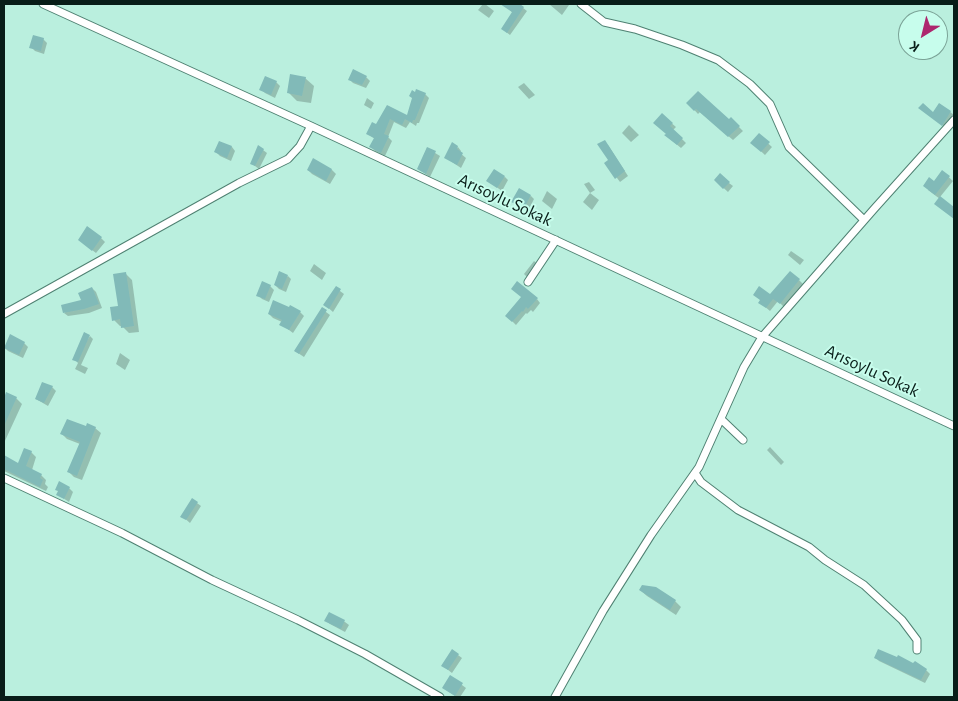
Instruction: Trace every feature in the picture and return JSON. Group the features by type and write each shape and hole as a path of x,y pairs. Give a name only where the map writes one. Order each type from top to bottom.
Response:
{"street":[{"name":"Arısoylu Sokak","path":"43,4 311,126 954,426"},
{"path":"581,4 604,22 634,29 682,45 718,60 750,84 770,104 789,147 864,220"},
{"path":"555,697 603,611 651,535 699,467 744,367 762,337 954,120"},
{"path":"4,314 239,183 288,159 300,146 311,126"},
{"path":"528,282 556,240"},
{"path":"721,419 743,440"},
{"path":"695,473 701,482 738,510 809,547 825,560 864,585 902,620 917,640 917,650"},
{"path":"4,478 122,533 212,580 298,620 365,654 440,697"}],"building":[{"path":"500,4 520,4 524,7 507,33 501,29 512,12"},
{"path":"33,35 44,38 41,51 29,48"},
{"path":"353,69 367,76 362,85 348,80"},
{"path":"290,74 306,77 302,96 287,93"},
{"path":"265,76 277,81 271,95 259,90"},
{"path":"416,89 426,93 415,120 412,123 405,119 402,125 390,119 384,134 389,136 381,153 369,147 374,138 366,134 372,122 376,124 387,105 407,115 412,98 409,96 412,90 415,92"},
{"path":"698,91 729,119 731,117 740,126 728,137 696,109 694,111 686,103"},
{"path":"923,103 933,112 939,103 951,111 942,126 918,108"},
{"path":"662,113 673,123 670,126 683,138 677,145 653,123"},
{"path":"759,133 770,142 761,152 750,143"},
{"path":"605,140 625,171 615,179 604,163 608,160 597,144"},
{"path":"219,141 232,146 227,158 214,152"},
{"path":"452,142 463,153 457,165 444,158"},
{"path":"258,145 264,149 255,166 250,164"},
{"path":"427,147 436,151 426,174 417,169"},
{"path":"313,158 332,169 326,181 307,170"},
{"path":"494,169 505,176 497,188 486,181"},
{"path":"942,170 950,176 935,195 923,186 929,177 934,181"},
{"path":"720,173 730,182 723,189 714,180"},
{"path":"519,188 531,195 524,208 511,202"},
{"path":"940,196 954,207 954,219 934,204"},
{"path":"87,226 102,237 92,251 78,240"},
{"path":"279,271 288,275 282,289 274,285"},
{"path":"790,271 800,279 780,304 773,299 766,308 758,303 760,300 753,295 759,286 770,294"},
{"path":"126,272 134,326 121,328 120,319 112,321 110,307 118,306 113,274"},
{"path":"262,281 271,285 265,299 256,296"},
{"path":"517,281 538,298 528,309 526,307 512,322 505,316 521,297 511,289"},
{"path":"336,286 341,289 329,309 323,305"},
{"path":"92,287 99,304 63,313 61,305 81,300 78,293"},
{"path":"273,300 289,307 290,305 301,311 289,330 279,325 282,320 268,314"},
{"path":"322,307 327,310 299,354 294,351"},
{"path":"84,332 90,335 78,362 72,360"},
{"path":"10,334 25,342 19,355 4,348"},
{"path":"42,382 53,386 44,403 35,399"},
{"path":"6,392 17,397 4,426 4,398"},
{"path":"67,419 86,426 87,423 96,427 77,476 67,472 80,442 60,434"},
{"path":"24,448 32,451 26,466 42,474 40,478 43,480 40,487 4,469 4,455 18,463"},
{"path":"59,481 70,487 64,499 56,495 58,491 55,490"},
{"path":"192,498 198,502 186,520 180,517"},
{"path":"642,585 656,587 676,600 670,610 639,590"},
{"path":"329,612 345,620 341,629 324,621"},
{"path":"452,649 459,654 448,670 441,666"},
{"path":"878,649 897,657 898,655 913,663 915,661 927,669 921,680 874,658"},
{"path":"450,675 463,683 455,696 442,688"}]}
